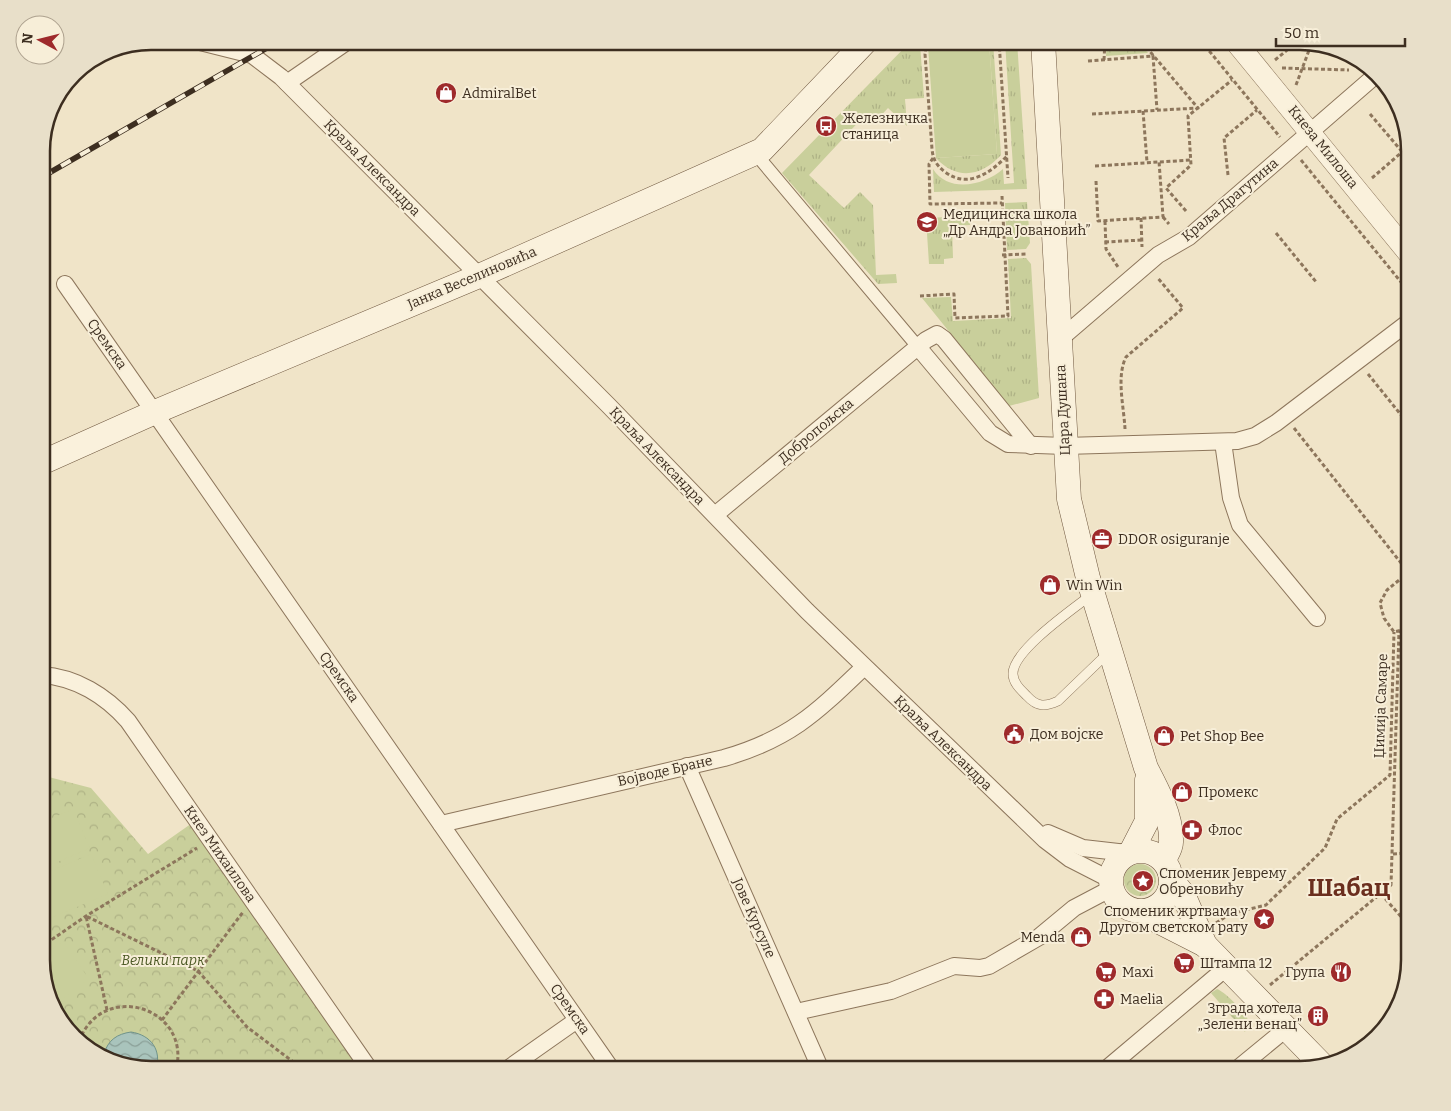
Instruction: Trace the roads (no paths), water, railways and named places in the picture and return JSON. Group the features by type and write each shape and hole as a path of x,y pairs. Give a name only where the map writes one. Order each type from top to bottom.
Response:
{"main road":[{"name":"Јанка Веселиновића","path":"50,459 155,412 479,276 762,150 857,50"},
{"name":"Цара Душана","path":"1043,50 1069,499 1093,593 1146,768 1159,795 1170,829 1167,870"},
{"name":"Цара Душана","path":"1129,853 1147,821 1146,768"},
{"path":"1167,870 1167,896 1162,903 1146,911 1126,907 1118,900 1111,884 1114,866 1129,853 1149,851 1167,870 1183,894 1226,968 1317,1059"},
{"path":"1146,911 1154,919 1207,937"}],"street":[{"name":"Краља Александра","path":"232,50 252,55 287,83 864,667 1030,825 1070,859 1111,884"},
{"path":"287,83 335,50"},
{"name":"Кнеза Милоша","path":"1242,50 1401,244"},
{"name":"Краља Драгутина","path":"1059,340 1158,255 1189,237 1371,79"},
{"path":"755,153 990,432 1008,444 1065,446 1223,442 1237,441 1255,436 1276,423 1401,328"},
{"name":"Сремска","path":"65,284 606,1061"},
{"name":"Добропољска","path":"715,516 932,335 937,334 941,336 1031,446"},
{"path":"1223,442 1231,498 1240,524 1317,618"},
{"name":"Војводе Бране","path":"441,824 748,750 790,731 819,709 864,667"},
{"name":"Кнез Михаилова","path":"50,677 77,683 100,695 114,706 140,737 364,1061"},
{"name":"Јове Курсуле","path":"686,766 817,1061"},
{"name":"Краља Александра","path":"1030,825 1083,848 1129,853"},
{"path":"796,1012 891,991 954,966 980,968 989,966 1039,937 1074,908 1111,884"},
{"path":"1116,1061 1226,968"},
{"path":"519,1061 577,1020"},
{"path":"1247,1061 1287,1028"}],"lane":[{"path":"1093,593 1038,636 1016,663 1013,677 1020,690 1033,703 1048,705 1058,700 1111,650"}],"water":[{"path":"131,1032 144,1036 156,1050 157,1061 131,1059 105,1051 111,1041 121,1034"}],"railway":[{"path":"50,172 263,50"}],"place":[{"name":"AdmiralBet","path":"446,93"},
{"name":"Железничка станица","path":"826,126"},
{"name":"Медицинска школа „Др Андра Јовановић”","path":"927,222"},
{"name":"DDOR osiguranje","path":"1102,539"},
{"name":"Win Win","path":"1050,585"},
{"name":"Дом војске","path":"1014,734"},
{"name":"Pet Shop Bee","path":"1164,736"},
{"name":"Промекс","path":"1182,792"},
{"name":"Флос","path":"1192,830"},
{"name":"Споменик Јеврему Обреновићу","path":"1143,881"},
{"name":"Споменик жртвама у Другом светском рату","path":"1264,919"},
{"name":"Menda","path":"1081,937"},
{"name":"Штампа 12","path":"1184,963"},
{"name":"Maxi","path":"1106,972"},
{"name":"Група","path":"1341,972"},
{"name":"Maelia","path":"1104,999"},
{"name":"Зграда хотела „Зелени венац”","path":"1318,1016"}],"district":[{"name":"Шабац","path":"1349,888"}],"park label":[{"name":"Велики парк","path":"163,960"}]}
